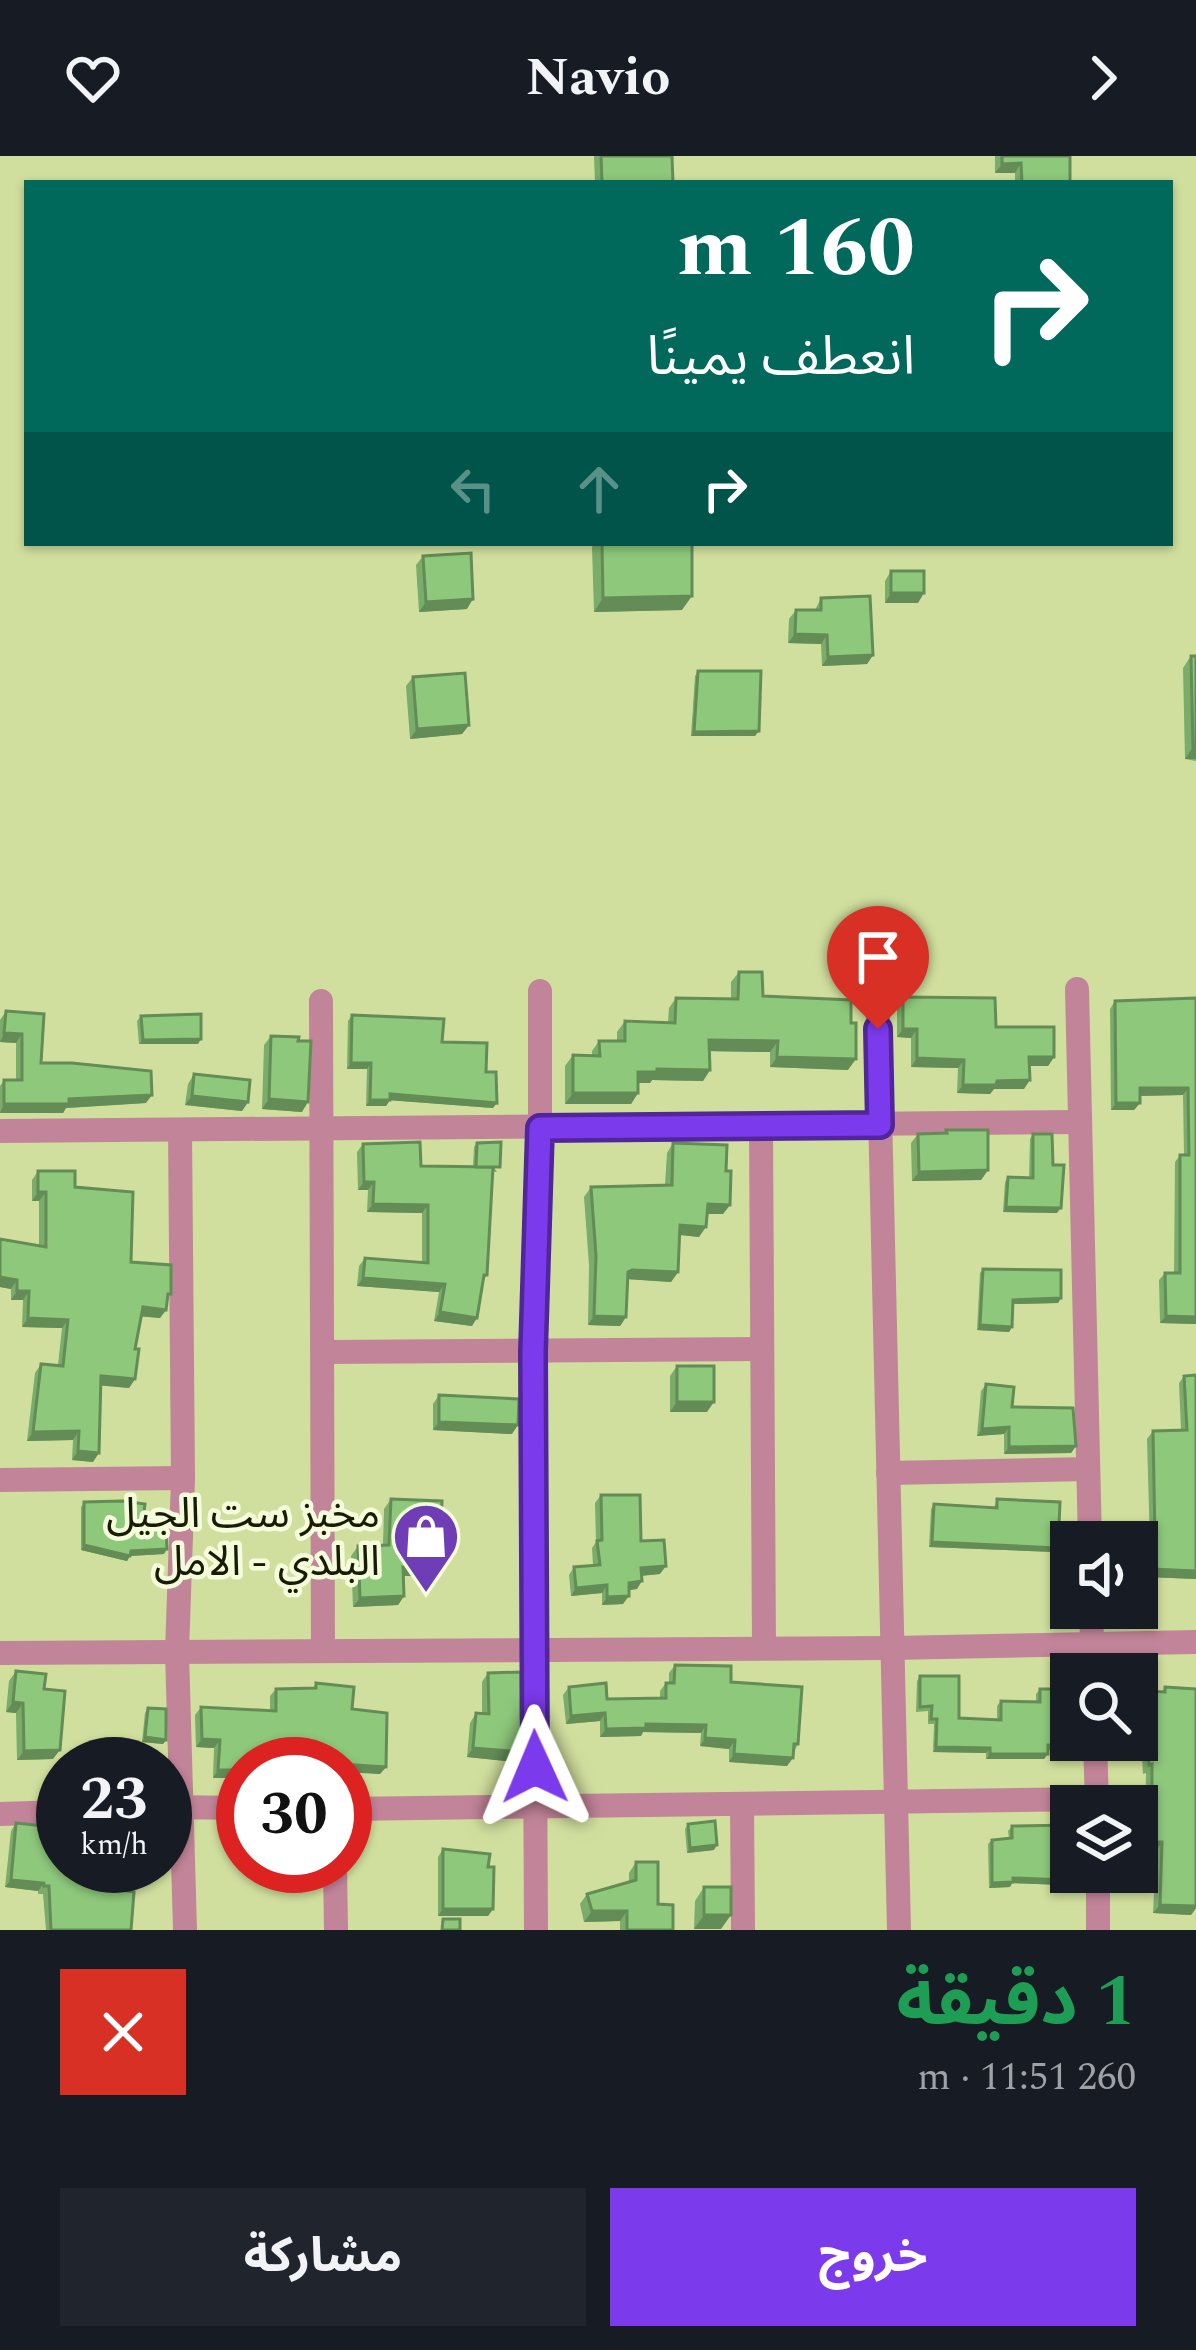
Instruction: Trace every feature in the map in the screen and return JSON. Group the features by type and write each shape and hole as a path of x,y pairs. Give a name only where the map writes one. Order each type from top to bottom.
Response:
{"street":[{"path":"877,982 899,1930"},
{"path":"1076,989 1089,1521"},
{"path":"536,1930 533,1352 540,991"},
{"path":"321,1001 323,1651"},
{"path":"0,1131 1079,1122"},
{"path":"761,1126 764,1648"},
{"path":"175,1737 183,1478 180,1131"},
{"path":"324,1352 762,1348"},
{"path":"888,1473 1088,1469"},
{"path":"0,1480 183,1478"},
{"path":"1092,1629 1092,1653"},
{"path":"0,1653 1196,1642"},
{"path":"372,1809 1050,1803"},
{"path":"742,1804 743,1930"},
{"path":"0,1814 36,1813"},
{"path":"181,1893 184,1930"},
{"path":"335,1893 336,1930"},
{"path":"1098,1893 1098,1930"}],"building":[{"path":"601,156 672,156 673,180 602,180"},
{"path":"1002,156 1070,156 1070,180 1022,180 1021,163 1002,164"},
{"path":"602,546 692,546 692,596 603,598"},
{"path":"471,553 473,599 426,602 423,556"},
{"path":"891,571 924,571 924,593 891,593"},
{"path":"870,596 873,655 828,657 827,635 795,634 796,610 821,610 821,598"},
{"path":"1191,656 1196,656 1196,747 1193,747"},
{"path":"698,671 761,671 759,731 694,732"},
{"path":"465,673 469,725 417,729 413,677"},
{"path":"739,972 762,972 763,996 851,1000 856,1059 777,1057 778,1041 709,1040 710,1070 638,1072 638,1093 573,1093 573,1055 600,1056 599,1041 625,1041 625,1021 675,1023 676,998 738,999"},
{"path":"903,997 995,998 996,1027 1054,1027 1054,1057 1029,1057 1030,1080 963,1085 964,1060 917,1058 917,1029 903,1029"},
{"path":"1196,998 1196,1317 1166,1316 1165,1273 1180,1273 1180,1155 1189,1155 1188,1088 1140,1088 1140,1103 1116,1103 1115,1001"},
{"path":"6,1011 44,1014 41,1063 151,1071 152,1095 69,1099 69,1104 4,1104 4,1080 22,1080 22,1034 4,1033"},
{"path":"201,1014 201,1039 143,1040 141,1016"},
{"path":"352,1015 444,1019 442,1042 487,1043 486,1072 496,1072 497,1103 390,1094 390,1100 370,1100 371,1063 351,1063"},
{"path":"271,1036 311,1041 308,1102 269,1099"},
{"path":"194,1074 250,1080 248,1102 192,1096"},
{"path":"988,1130 988,1170 919,1172 918,1134"},
{"path":"1033,1134 1052,1134 1053,1165 1064,1165 1061,1208 1006,1207 1008,1177 1033,1178"},
{"path":"420,1142 421,1166 493,1167 487,1275 477,1318 440,1312 445,1284 363,1278 365,1258 428,1263 428,1205 373,1204 374,1182 364,1182 363,1144"},
{"path":"501,1142 500,1167 476,1167 477,1143"},
{"path":"673,1143 727,1145 730,1205 708,1204 706,1227 680,1225 678,1272 628,1272 626,1317 594,1316 591,1187 672,1185"},
{"path":"38,1171 75,1171 75,1187 133,1192 131,1262 171,1265 166,1310 143,1307 135,1379 101,1376 99,1453 78,1451 79,1431 33,1432 41,1364 63,1366 68,1320 28,1318 29,1291 17,1291 17,1280 0,1277 0,1239 46,1247 46,1192 38,1192"},
{"path":"983,1269 1061,1270 1061,1298 1013,1300 1012,1327 980,1325"},
{"path":"677,1366 714,1366 714,1402 677,1402"},
{"path":"1196,1375 1196,1571 1158,1569 1155,1521 1153,1431 1187,1430 1184,1376"},
{"path":"986,1384 1014,1387 1012,1407 1073,1408 1076,1446 1009,1447 1009,1427 982,1429"},
{"path":"439,1395 519,1399 518,1425 439,1422"},
{"path":"601,1495 640,1495 641,1541 664,1540 666,1566 641,1568 642,1581 629,1583 629,1596 607,1597 607,1585 576,1588 574,1567 600,1565"},
{"path":"391,1499 442,1501 440,1567 403,1567 404,1596 360,1598 358,1546 389,1545"},
{"path":"997,1499 1060,1502 1059,1521 1050,1521 1050,1548 932,1542 934,1504 997,1508"},
{"path":"84,1502 145,1504 142,1528 166,1528 167,1549 131,1551 130,1556 84,1545"},
{"path":"675,1665 731,1666 731,1682 802,1687 793,1758 734,1754 735,1740 705,1738 706,1725 606,1729 605,1713 571,1716 569,1687 606,1683 607,1699 666,1698 666,1683 674,1683"},
{"path":"16,1671 46,1674 44,1689 65,1691 61,1737 36,1737 36,1751 24,1751 23,1703 13,1702"},
{"path":"521,1672 522,1752 473,1748 476,1713 489,1714 488,1673"},
{"path":"920,1676 959,1676 959,1718 1001,1720 1001,1701 1040,1702 1040,1689 1050,1689 1048,1754 990,1754 990,1748 936,1747 937,1719 931,1719 932,1706 920,1707"},
{"path":"316,1683 354,1687 352,1709 387,1713 386,1767 372,1766 372,1737 202,1739 201,1707 276,1711 276,1689 316,1688"},
{"path":"1165,1687 1196,1689 1196,1906 1160,1905 1158,1785 1152,1785 1149,1761 1158,1761 1158,1692 1165,1692"},
{"path":"148,1708 166,1709 166,1737 145,1737"},
{"path":"715,1821 717,1845 690,1848 688,1824"},
{"path":"16,1823 36,1825 36,1882 11,1880"},
{"path":"1050,1825 1050,1879 1013,1878 1013,1882 992,1883 992,1840 1012,1838 1012,1826"},
{"path":"443,1849 490,1854 493,1909 443,1909"},
{"path":"636,1862 658,1862 658,1904 673,1905 673,1930 627,1930 627,1911 592,1911 587,1894 636,1880"},
{"path":"704,1887 731,1887 731,1915 704,1915"},
{"path":"49,1893 134,1893 131,1930 51,1930"},
{"path":"443,1919 460,1919 460,1930 442,1930"}],"place":[{"name":"مخبز ست الجيل البلدي - الامل","path":"426,1595"}],"route":[{"path":"535,1767 533,1352 540,1128 880,1125 878,1029"}]}
